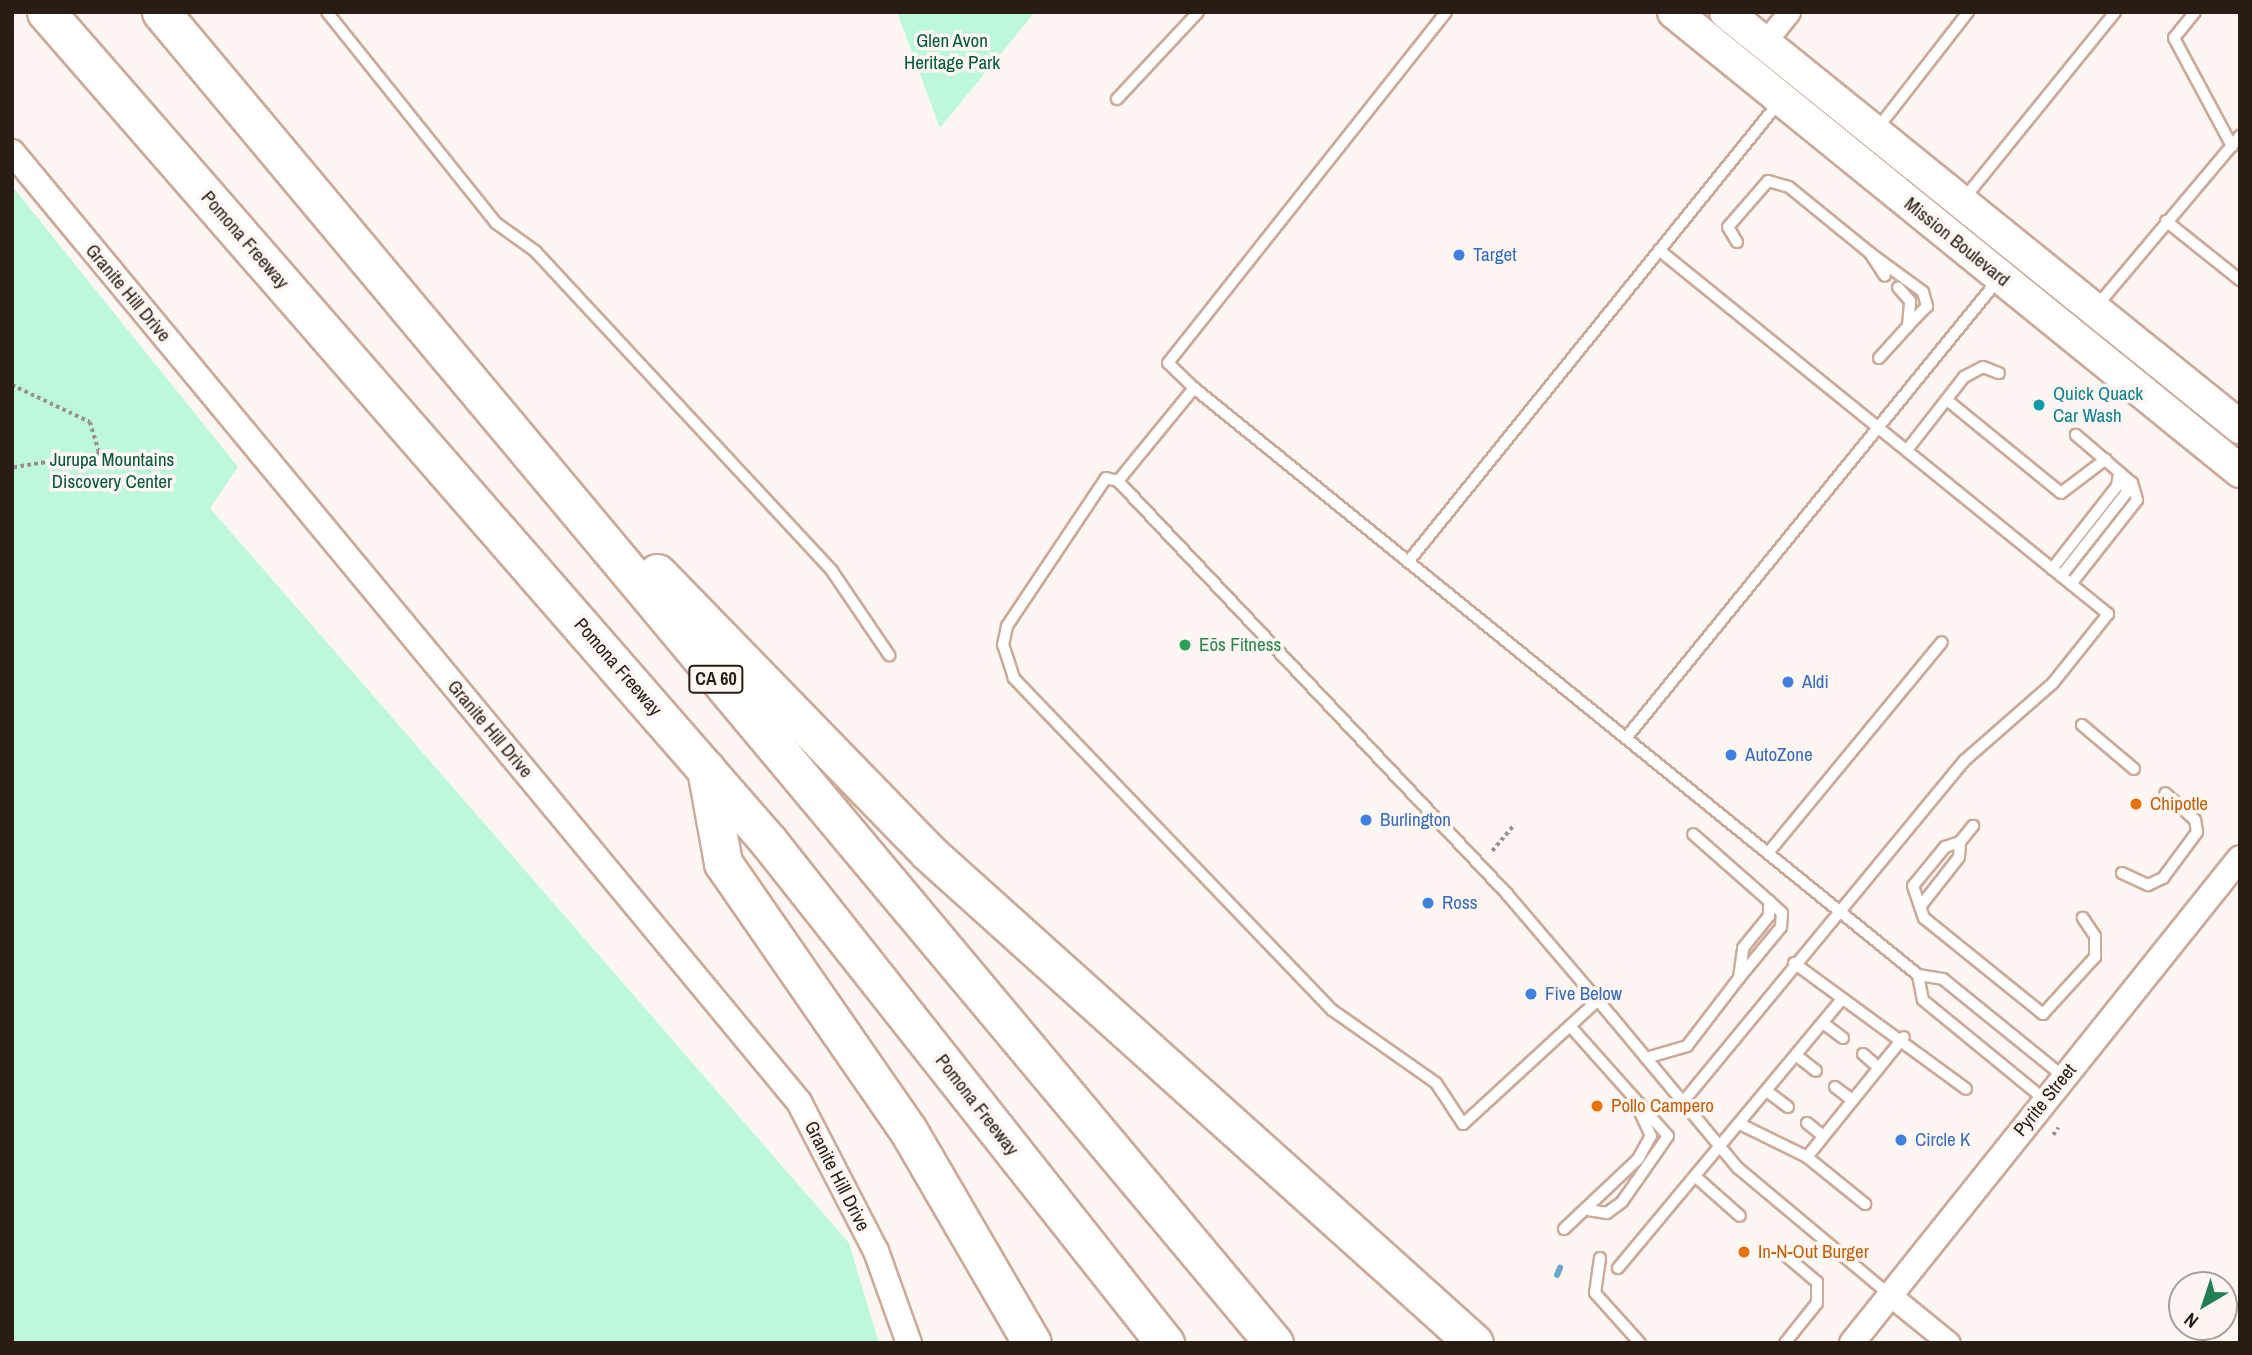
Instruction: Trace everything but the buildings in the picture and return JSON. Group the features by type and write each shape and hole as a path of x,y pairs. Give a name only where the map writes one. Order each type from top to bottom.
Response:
{"highway":[{"name":"Pomona Freeway","path":"46,12 706,768 1165,1343"},
{"name":"CA 60","path":"161,12 478,386 805,790 1274,1343"},
{"path":"478,386 928,852 1474,1343"},
{"path":"706,768 723,863 908,1130 1032,1343"}],"main road":[{"name":"Mission Boulevard","path":"1674,12 1791,87 1874,132 2240,427"},
{"name":"Mission Boulevard","path":"1726,12 1764,43 1791,87 2000,278 2240,471"}],"street":[{"path":"1764,43 1789,12"},
{"name":"Granite Hill Drive","path":"12,152 799,1102 876,1251 909,1343"},
{"name":"Pyrite Street","path":"1852,1343 2240,858"},
{"path":"1890,1294 1949,1343"}],"lane":[{"path":"327,12 496,223 535,251 832,571 888,655"},
{"path":"1117,99 1198,12"},
{"path":"1446,12 1168,363 1194,388 1918,975 1943,979 2064,1077"},
{"path":"1874,132 1968,12"},
{"path":"1961,202 2115,12"},
{"path":"2195,12 2174,38 2232,146"},
{"path":"1408,562 1791,87"},
{"path":"2094,309 2240,136"},
{"path":"1737,242 1728,228 1768,181 1789,187 1923,292 1927,306 1879,358"},
{"path":"2166,221 2240,280"},
{"path":"1659,250 2108,614 2053,683 1964,761 1837,909 1683,1102"},
{"path":"1870,253 1885,276"},
{"path":"1626,738 2000,278"},
{"path":"1898,287 1910,301 1908,326"},
{"path":"1908,450 1974,369 1999,373"},
{"path":"1118,481 1194,388"},
{"path":"1947,400 2061,493 2106,459"},
{"path":"2071,584 2137,500 2120,470 2076,435"},
{"path":"2056,572 2117,486 2120,470"},
{"path":"1598,1000 1463,1124 1436,1083 1332,1010 1014,678 1003,645 1007,626 1106,478 1118,481 1507,894 1598,1000 1722,1149 1890,1294"},
{"path":"1768,853 1942,642"},
{"path":"2082,725 2134,769"},
{"path":"2122,873 2148,885 2163,878 2197,832 2195,820 2165,793"},
{"path":"1973,826 1960,842 1945,847 1913,886 1920,907 1941,934 2043,1014 2095,957 2095,936 2083,918"},
{"path":"1646,1058 1687,1046 1781,928 1782,913 1692,834"},
{"path":"1920,907 1959,856 1960,842"},
{"path":"1739,978 1739,958 1769,916 1769,901"},
{"path":"1794,962 1841,1000 1904,1037 1966,1089"},
{"path":"1918,975 1923,1000 2045,1100"},
{"path":"1618,1268 1742,1125 1841,1000"},
{"path":"1823,1023 1843,1038"},
{"path":"1570,1026 1636,1105 1668,1136 1663,1150 1622,1202 1607,1213 1588,1210"},
{"path":"1807,1157 1904,1037"},
{"path":"1863,1054 1879,1068"},
{"path":"1797,1056 1816,1071"},
{"path":"1835,1087 1852,1100"},
{"path":"1768,1092 1788,1107"},
{"path":"1564,1229 1625,1175 1651,1136 1636,1105"},
{"path":"1807,1123 1823,1136"},
{"path":"1742,1125 1807,1157 1865,1204"},
{"path":"1697,1178 1740,1216"},
{"path":"1785,1255 1817,1282 1817,1303 1786,1343"},
{"path":"1600,1258 1595,1293 1640,1343"}],"path":[{"path":"12,385 90,422 100,454 12,468"},
{"path":"1492,851 1515,824"},
{"path":"2053,1135 2058,1128"}],"green space":[{"name":"Glen Avon Heritage Park","path":"897,12 1035,12 940,128"},
{"name":"Jurupa Mountains Discovery Center","path":"12,186 238,467 210,508 849,1243 879,1343 12,1343"}],"waterway":[{"path":"1557,1275 1560,1268"}],"place":[{"name":"Target","path":"1459,255"},
{"name":"Quick Quack Car Wash","path":"2039,405"},
{"name":"Eōs Fitness","path":"1185,645"},
{"name":"Aldi","path":"1788,682"},
{"name":"AutoZone","path":"1731,755"},
{"name":"Chipotle","path":"2136,804"},
{"name":"Burlington","path":"1366,820"},
{"name":"Ross","path":"1428,903"},
{"name":"Five Below","path":"1531,994"},
{"name":"Pollo Campero","path":"1597,1106"},
{"name":"Circle K","path":"1901,1140"},
{"name":"In-N-Out Burger","path":"1744,1252"}]}
